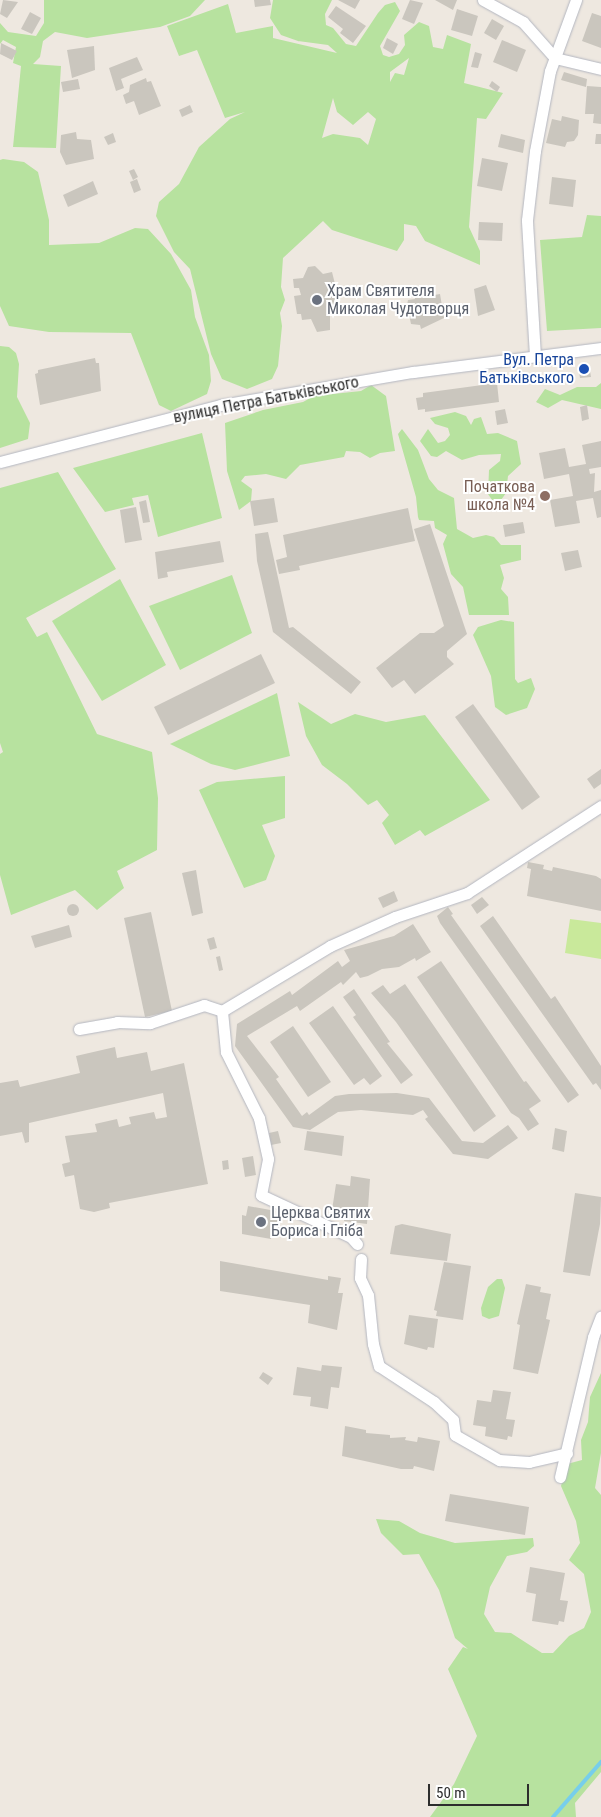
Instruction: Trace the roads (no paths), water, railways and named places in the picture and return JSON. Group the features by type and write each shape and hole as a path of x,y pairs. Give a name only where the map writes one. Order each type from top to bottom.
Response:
{"street":[{"path":"484,0 523,22 555,58 601,70"},
{"path":"535,356 527,220 535,151 555,58 576,0"},
{"name":"вулиця Петра Батьківського","path":"0,462 221,405 413,372 601,348"},
{"path":"79,1029 117,1022 150,1023 204,1006 222,1011 330,946 396,917 467,893 601,806"},
{"path":"222,1011 226,1052 259,1118 268,1158 261,1195 351,1237 357,1244"},
{"path":"361,1259 360,1278 368,1295 373,1344 379,1366 434,1402 453,1420 455,1435 499,1460 529,1462 567,1452"},
{"path":"560,1477 593,1337 601,1316"}],"waterway":[{"path":"553,1817 601,1762"}],"place":[{"name":"Храм Святителя Миколая Чудотворця","path":"317,300"},
{"name":"Вул. Петра Батьківського","path":"584,369"},
{"name":"Початкова школа №4","path":"545,496"},
{"name":"Церква Святих Бориса і Гліба","path":"261,1222"}]}
